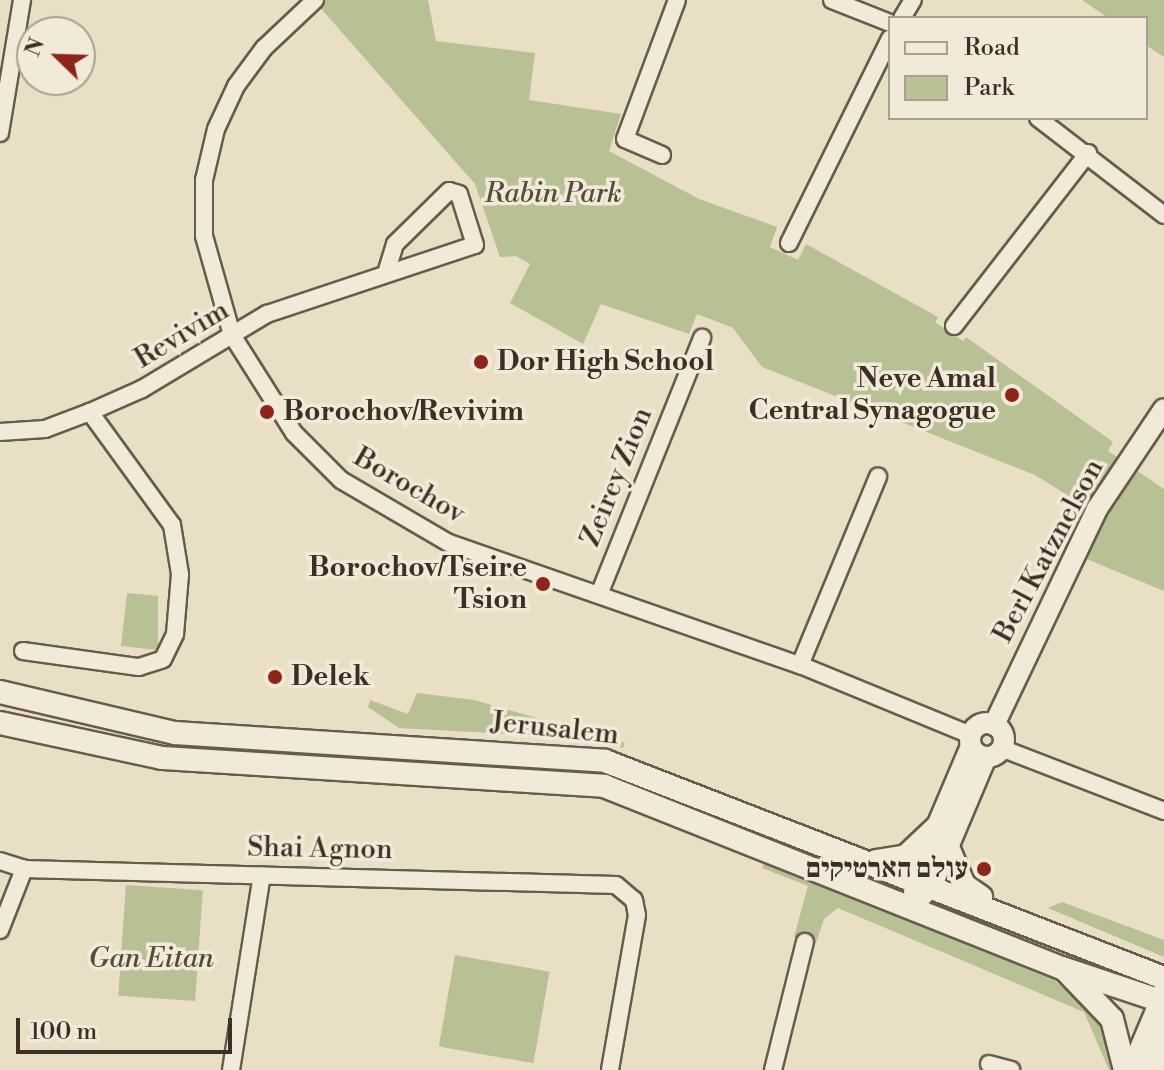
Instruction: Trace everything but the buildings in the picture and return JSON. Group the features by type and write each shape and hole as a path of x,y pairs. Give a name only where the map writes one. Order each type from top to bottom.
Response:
{"main road":[{"name":"Jerusalem","path":"0,692 175,733 605,761 923,881 1164,978"},
{"name":"Jerusalem","path":"0,723 162,758 604,786 1062,968 1162,998"},
{"path":"872,862 906,856 938,826"},
{"path":"948,847 964,885 1013,917"},
{"path":"1062,968 1112,1019 1128,1070"},
{"path":"1153,1070 1164,1055"}],"street":[{"path":"0,133 22,0"},
{"path":"284,0 298,12"},
{"name":"Borochov","path":"315,0 298,12 236,86 216,129 204,180 204,236 232,335 278,411 341,480 449,543 600,592 800,665 982,746 1164,811"},
{"path":"662,155 625,139 677,0"},
{"path":"832,0 888,22"},
{"path":"789,243 888,43"},
{"path":"1041,120 1088,153 1164,215"},
{"path":"954,326 1088,153"},
{"name":"Revivim","path":"0,432 45,429 90,412 142,389 267,314 387,270 475,245 459,194 449,191 395,244 387,270"},
{"name":"Zeirey Zion","path":"600,592 702,338"},
{"name":"Berl Katznelson","path":"982,746 1004,738 994,725 1097,509 1164,409"},
{"path":"23,651 139,667 163,659 175,634 180,574 172,525 90,412"},
{"path":"800,665 878,477"},
{"path":"913,908 938,826 982,746"},
{"path":"923,881 948,847 982,746"},
{"name":"Shai Agnon","path":"0,861 24,869 616,885 634,900 637,915 610,1070"},
{"path":"0,930 24,869"},
{"path":"231,1070 262,875"},
{"path":"773,1070 805,942"},
{"path":"1128,1070 1162,998"},
{"path":"1153,1070 1164,1025"},
{"path":"989,1064 1011,1070"}],"green space":[{"name":"Rabin Park","path":"323,0 428,0 436,41 535,53 529,100 621,114 609,151 699,199 777,227 770,247 798,260 806,244 938,317 935,322 963,341 966,337 1113,442 1108,451 1164,489 1164,591 1084,558 1104,518 1035,475 762,367 733,328 697,314 689,334 601,304 583,344 510,303 530,264 516,256 500,257 475,184 317,4"},
{"path":"1082,0 1164,0 1164,57 1148,46 1148,16 1105,16"},
{"path":"127,593 158,596 158,650 121,646"},
{"path":"417,693 474,700 625,743 623,748 564,737 399,728 368,707 370,700 408,714"},
{"path":"765,860 1054,980 1098,1016 1114,1070 1109,1070 1084,1012 838,908 824,919 816,943 794,937 808,886 762,868"},
{"name":"Gan Eitan","path":"126,885 203,890 195,1001 118,996"},
{"path":"1062,902 1164,940 1164,957 1048,908"},
{"path":"455,955 550,972 533,1063 439,1047"}],"place":[{"name":"Dor High School","path":"481,362"},
{"name":"Neve Amal Central Synagogue","path":"1012,395"},
{"name":"Borochov/Revivim","path":"267,412"},
{"name":"Borochov/Tseire Tsion","path":"543,584"},
{"name":"Delek","path":"275,677"},
{"name":"עולם הארטיקים","path":"984,869"}]}
